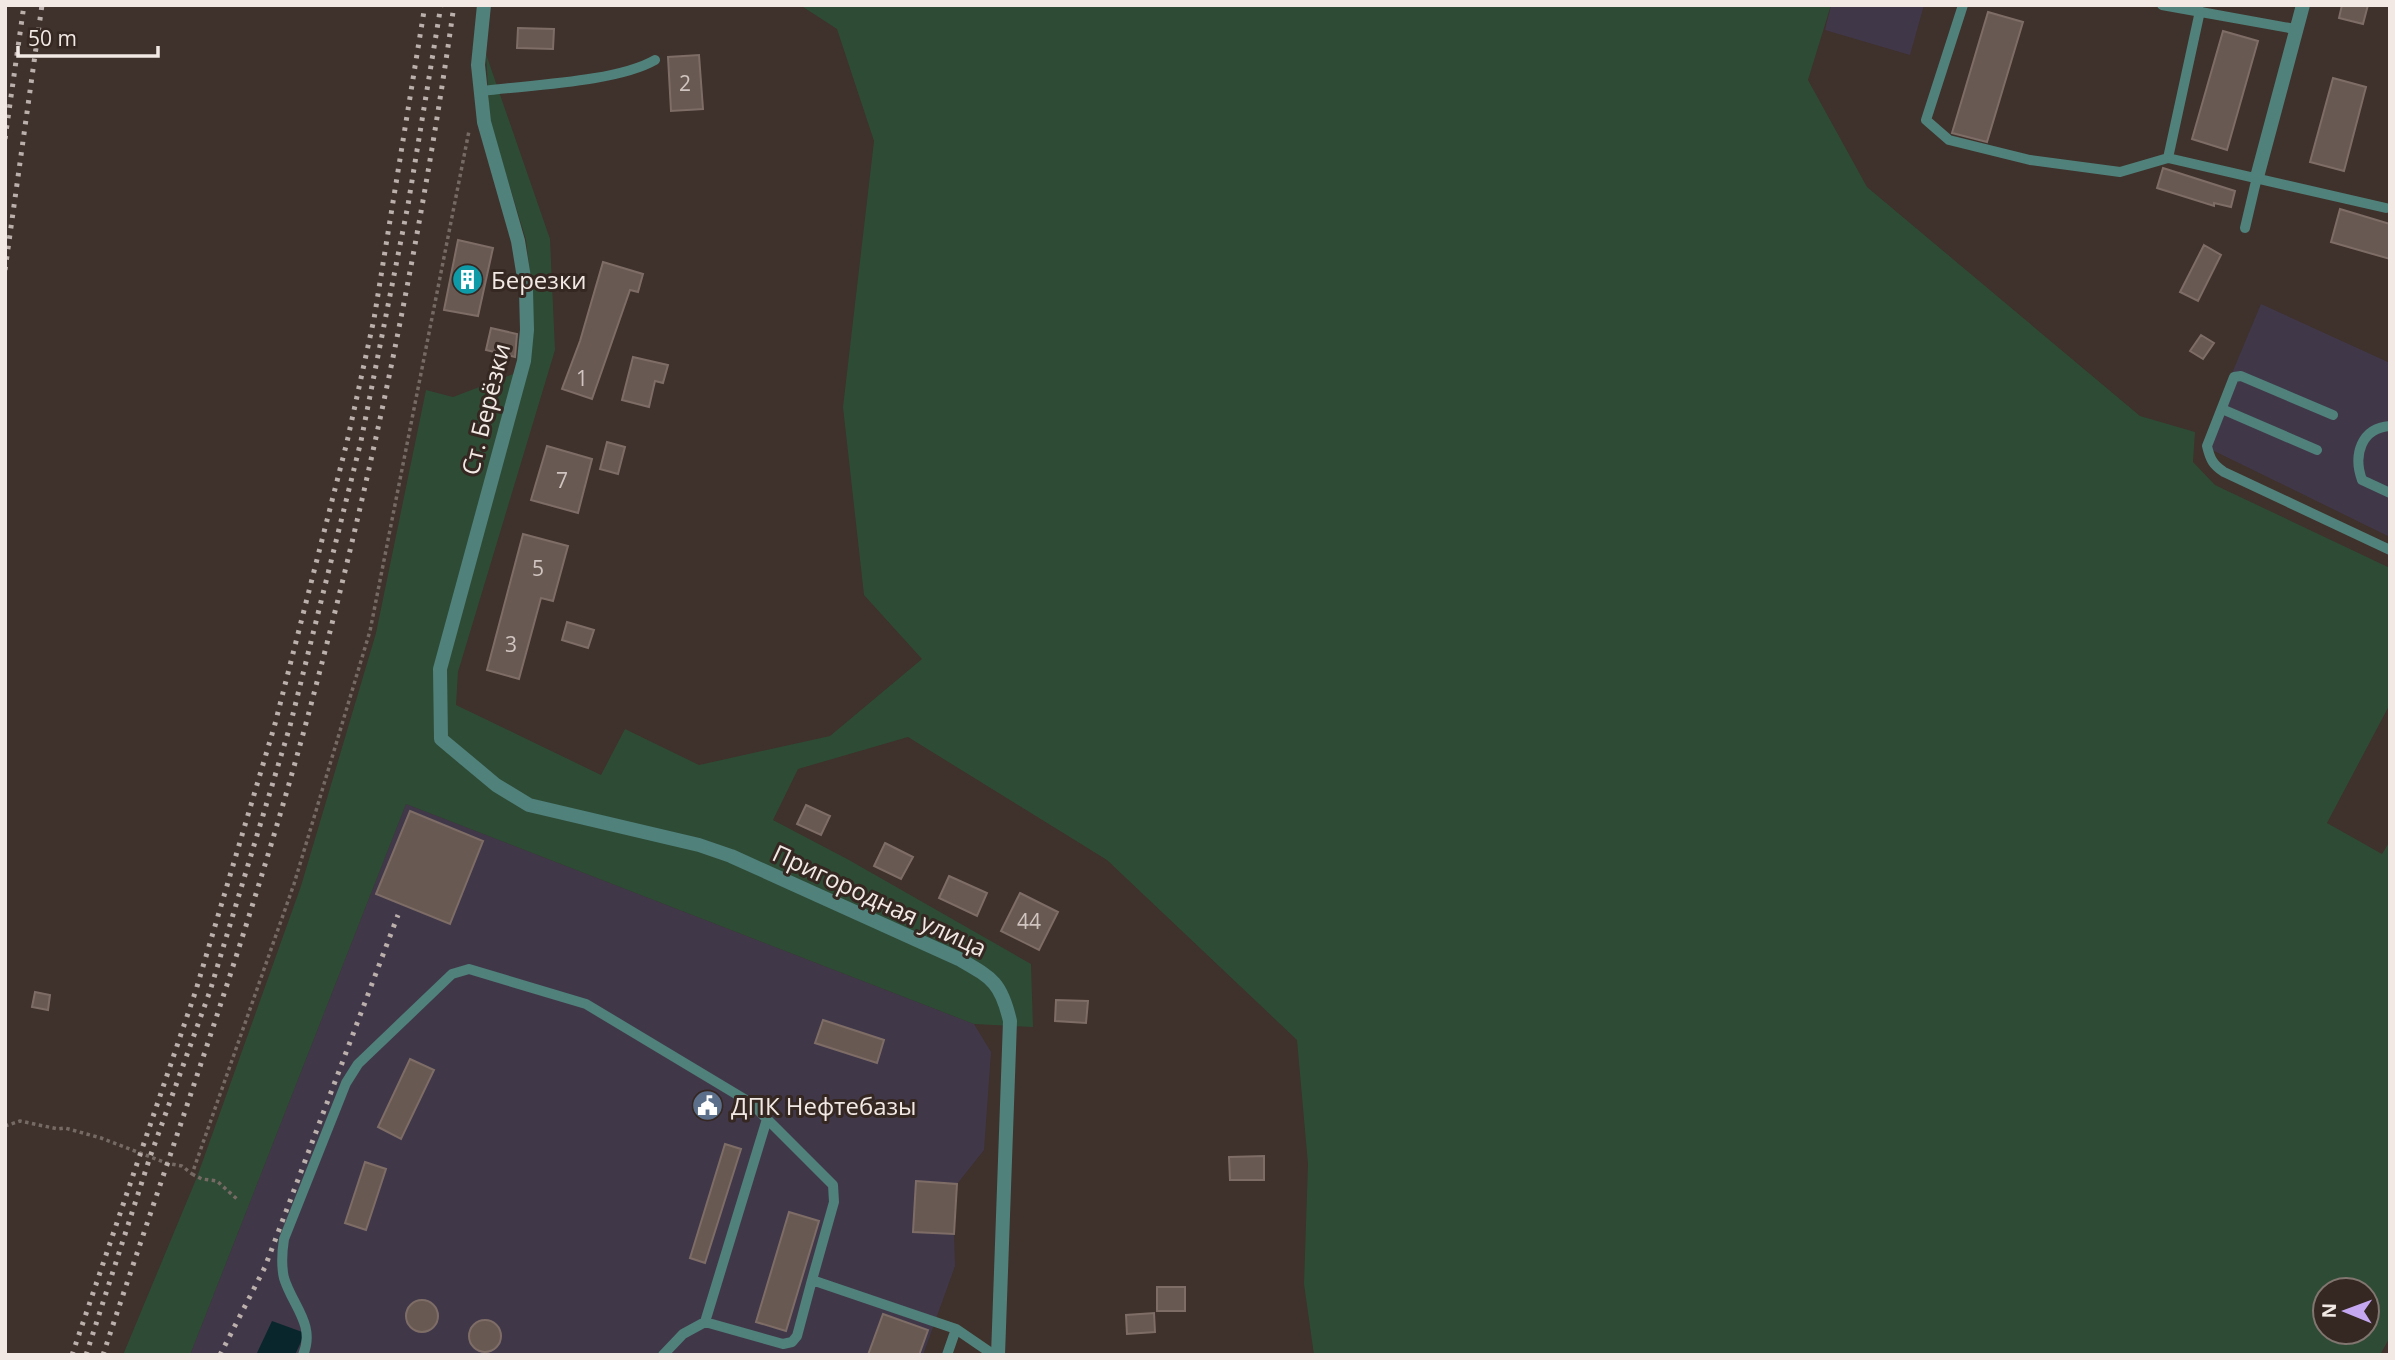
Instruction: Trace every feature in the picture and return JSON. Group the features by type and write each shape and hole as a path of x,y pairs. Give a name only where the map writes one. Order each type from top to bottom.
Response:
{"street":[{"name":"Ст. Берёзки","path":"441,739 440,669 524,361 527,330 526,290 519,242 484,122 478,65 484,5"},
{"path":"2257,177 2303,5"},
{"name":"Пригородная улица","path":"441,739 496,785 529,805 699,845 731,856 959,959 989,976 1004,997 1010,1021 996,1355"}],"lane":[{"path":"1963,5 1926,120 1949,140 2030,160 2120,172 2168,158 2386,208"},
{"path":"2162,5 2295,29"},
{"path":"2168,158 2200,11"},
{"path":"482,91 601,76 641,68 655,60"},
{"path":"2245,228 2257,177"},
{"path":"2333,415 2241,376 2234,377 2207,446 2214,466 2390,550"},
{"path":"2222,409 2317,450"},
{"path":"2390,426 2376,427 2367,436 2357,461 2362,480 2390,493"},
{"path":"303,1355 308,1337 305,1322 284,1279 281,1258 284,1240 351,1073 452,974 469,969 586,1004 751,1103 833,1185 834,1202 797,1336 792,1342 783,1344 705,1322 682,1334 663,1355"},
{"path":"705,1322 767,1119"},
{"path":"813,1280 956,1329 996,1355"},
{"path":"947,1355 956,1329"}],"path":[{"path":"192,1174 294,884 370,631 471,125"},
{"path":"5,1126 20,1121 65,1128 102,1138 166,1163 182,1166 202,1179 217,1181 237,1200"}],"shaded area":[{"path":"1831,5 1924,5 1910,55 1825,30"},
{"path":"2261,304 2390,363 2390,537 2202,445"},
{"path":"406,804 974,1024 991,1052 984,1150 957,1184 955,1266 923,1355 190,1355"}],"green space":[{"path":"800,5 1831,5 1808,80 1867,187 2140,416 2195,432 2193,462 2215,485 2390,568 2390,704 2327,823 2382,854 2390,841 2390,1337 2380,1355 1314,1355 1304,1284 1308,1164 1297,1040 1107,860 908,737 798,769 773,820 849,860 1031,964 1033,1027 974,1024 406,804 190,1355 123,1355 197,1177 301,886 376,633 426,390 453,397 529,368 532,290 526,240 490,121 486,54 550,239 555,350 458,672 456,705 601,775 625,729 699,765 830,736 922,659 864,595 843,407 874,141 837,29"}],"water":[{"path":"272,1321 305,1333 295,1355 256,1355"}],"building":[{"path":"2342,5 2368,5 2363,24 2339,18"},
{"path":"1988,12 2023,22 1987,142 1952,133"},
{"path":"518,28 554,29 553,49 517,48"},
{"path":"2223,31 2258,41 2227,150 2192,139"},
{"path":"699,55 703,109 671,111 668,57"},
{"path":"2333,78 2366,87 2344,171 2310,162"},
{"path":"2163,168 2235,191 2231,207 2214,203 2214,206 2157,188"},
{"path":"2340,209 2390,224 2390,259 2331,242"},
{"name":"Березки","path":"458,240 493,248 478,316 444,310"},
{"path":"2204,245 2221,255 2198,301 2180,292"},
{"path":"603,262 643,274 638,292 630,290 592,399 562,389 580,341"},
{"path":"491,328 517,334 515,357 486,350"},
{"path":"2201,335 2214,343 2203,359 2190,351"},
{"path":"633,357 668,365 663,383 655,381 649,407 622,400"},
{"path":"607,442 625,447 618,474 600,469"},
{"path":"547,446 592,459 578,513 531,500"},
{"path":"523,534 568,546 553,601 541,598 519,679 487,670"},
{"path":"567,622 594,630 588,648 562,640"},
{"path":"806,805 830,816 821,835 797,824"},
{"path":"410,811 483,841 450,924 376,894"},
{"path":"885,843 913,857 901,879 874,866"},
{"path":"949,876 987,893 977,916 939,898"},
{"path":"1020,893 1058,912 1039,950 1001,931"},
{"path":"35,992 50,995 48,1010 32,1007"},
{"path":"1056,1000 1088,1001 1086,1023 1055,1021"},
{"path":"823,1020 884,1040 877,1063 815,1043"},
{"path":"410,1059 434,1070 401,1139 378,1127"},
{"path":"725,1144 741,1149 705,1263 690,1258"},
{"path":"1264,1156 1264,1180 1230,1180 1229,1157"},
{"path":"365,1162 386,1169 366,1230 345,1223"},
{"path":"916,1181 957,1184 954,1234 913,1232"},
{"path":"789,1212 819,1221 786,1331 756,1322"},
{"path":"1157,1287 1185,1287 1185,1311 1157,1311"},
{"path":"422,1300 433,1305 438,1316 433,1327 422,1332 411,1327 406,1316 411,1305"},
{"path":"1154,1313 1155,1332 1127,1334 1126,1315"},
{"path":"883,1314 928,1330 919,1355 868,1355"},
{"path":"485,1320 496,1325 501,1336 496,1347 485,1352 474,1347 469,1336 474,1325"}],"railway":[{"path":"5,139 24,5"},
{"path":"5,270 42,5"},
{"path":"72,1355 196,990 275,724 347,442 374,319 425,5"},
{"path":"86,1355 150,1157 210,991 290,726 361,441 408,205 441,5"},
{"path":"103,1355 259,885 305,727 391,368 425,187 454,5"},
{"path":"220,1355 265,1267 398,915"}],"place":[{"name":"Березки","path":"468,279"},
{"name":"ДПК Нефтебазы","path":"708,1105"}]}
